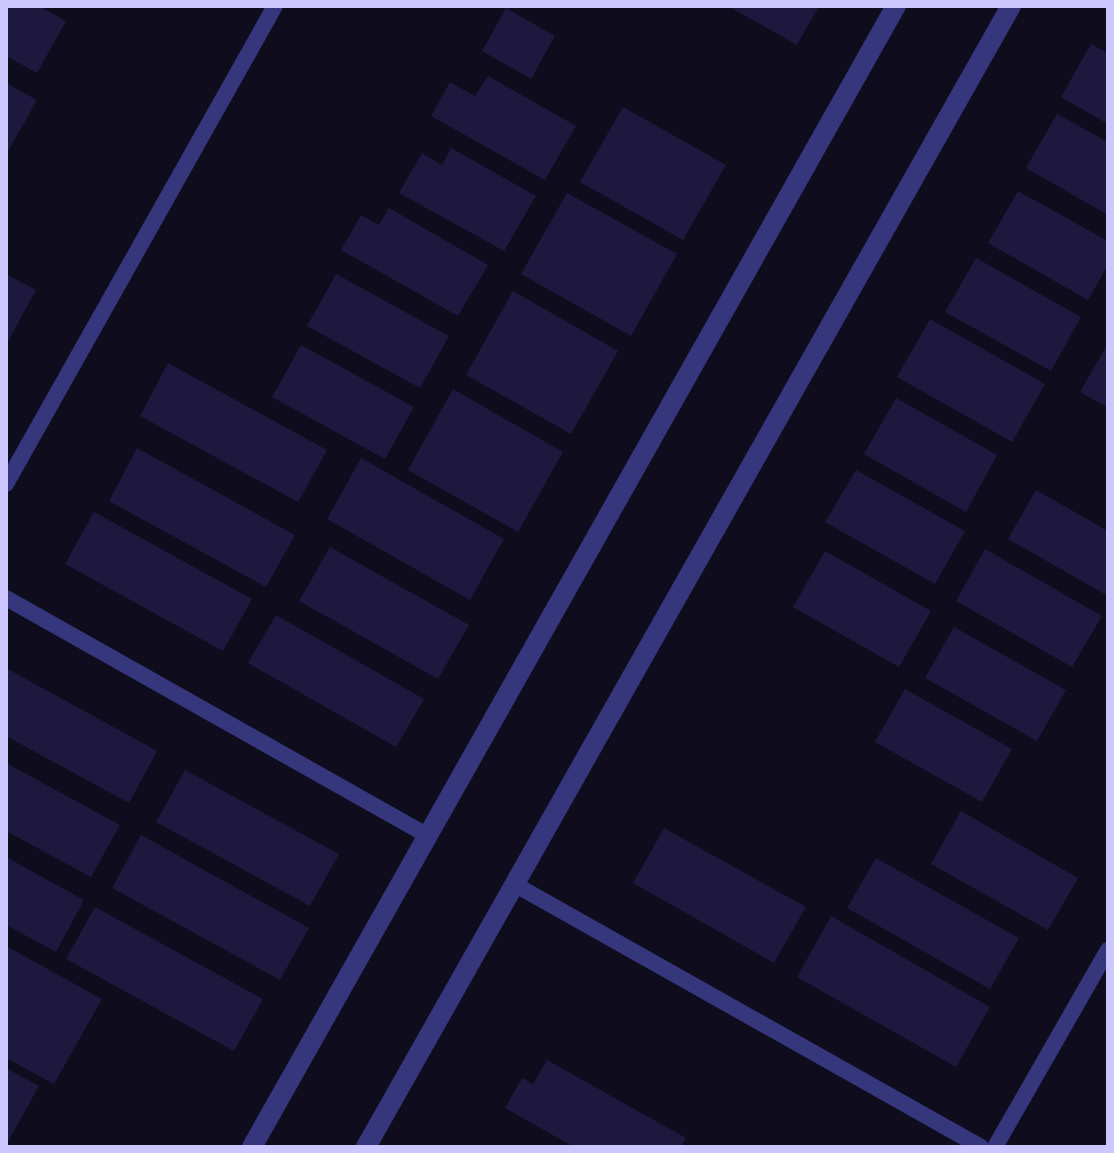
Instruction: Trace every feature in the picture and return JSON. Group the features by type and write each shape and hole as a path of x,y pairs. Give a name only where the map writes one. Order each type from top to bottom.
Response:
{"street":[{"path":"252,1147 896,6"},
{"path":"366,1147 1011,6"}],"lane":[{"path":"6,484 275,6"},
{"path":"6,598 427,835"},
{"path":"514,884 981,1147"},
{"path":"995,1147 1108,950"}],"building":[{"path":"6,6 39,6 66,21 37,73 6,56"},
{"path":"728,6 819,6 797,45"},
{"path":"506,8 555,36 531,79 482,51"},
{"path":"1091,44 1108,53 1108,124 1061,97"},
{"path":"488,76 576,126 545,180 431,116 450,82 475,96"},
{"path":"6,83 37,100 6,155"},
{"path":"623,107 726,165 683,240 580,182"},
{"path":"1057,114 1108,142 1108,215 1026,168"},
{"path":"451,148 536,196 504,251 399,193 422,153 442,165"},
{"path":"1018,191 1108,241 1108,265 1088,300 988,243"},
{"path":"567,193 677,254 631,336 521,274"},
{"path":"389,208 488,265 458,316 341,250 361,215 379,225"},
{"path":"976,258 1081,317 1051,371 945,312"},
{"path":"6,274 36,290 6,345"},
{"path":"336,274 449,336 420,388 307,326"},
{"path":"513,291 618,351 571,434 466,375"},
{"path":"930,319 1045,384 1012,442 897,377"},
{"path":"1108,343 1108,408 1080,392"},
{"path":"301,345 414,407 385,459 272,397"},
{"path":"168,363 327,450 298,502 140,416"},
{"path":"453,389 563,452 518,532 408,470"},
{"path":"896,398 997,455 966,512 864,454"},
{"path":"137,448 295,535 266,587 109,501"},
{"path":"361,458 504,539 470,600 327,519"},
{"path":"856,470 965,531 935,584 825,522"},
{"path":"1036,490 1108,531 1108,596 1008,539"},
{"path":"94,512 252,599 223,651 65,564"},
{"path":"330,547 469,625 438,679 299,601"},
{"path":"985,549 1102,616 1072,667 956,601"},
{"path":"825,551 931,611 899,667 793,607"},
{"path":"276,615 424,699 396,747 248,663"},
{"path":"954,627 1066,690 1037,741 925,678"},
{"path":"6,668 157,751 129,803 6,736"},
{"path":"905,689 1012,749 982,802 875,742"},
{"path":"6,763 120,825 91,877 6,831"},
{"path":"185,770 339,854 310,906 156,822"},
{"path":"961,811 1078,878 1048,930 931,864"},
{"path":"664,828 806,907 774,963 633,883"},
{"path":"141,835 309,928 280,980 112,888"},
{"path":"6,857 84,900 56,952 6,925"},
{"path":"876,858 1019,938 990,989 847,908"},
{"path":"95,907 263,999 234,1051 66,959"},
{"path":"831,916 990,1007 956,1067 797,977"},
{"path":"6,946 102,999 54,1084 6,1058"},
{"path":"547,1060 686,1138 681,1147 574,1147 505,1108 522,1078 533,1084"},
{"path":"6,1068 39,1086 6,1145"}]}
